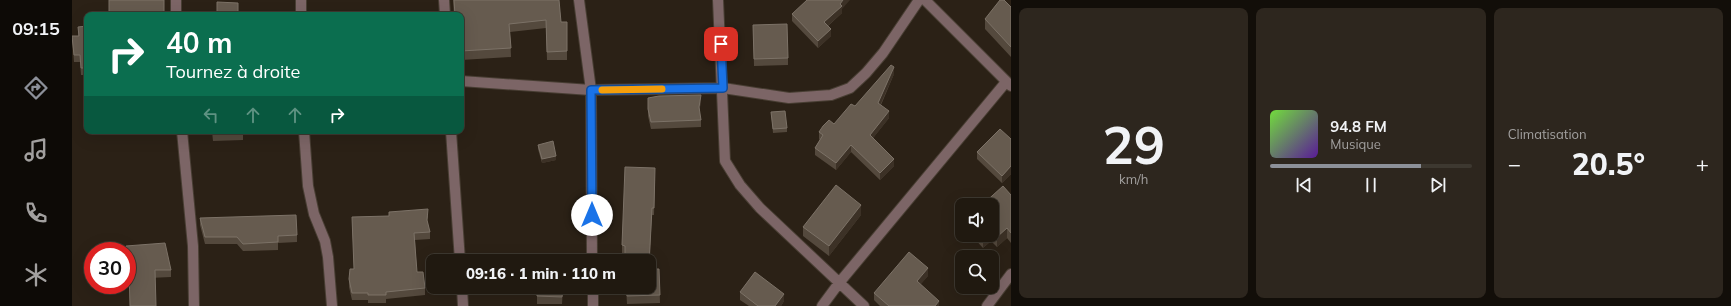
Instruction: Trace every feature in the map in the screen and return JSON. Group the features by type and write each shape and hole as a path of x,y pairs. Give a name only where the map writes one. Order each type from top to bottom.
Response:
{"street":[{"path":"176,0 176,12"},
{"path":"301,0 301,12"},
{"path":"444,0 445,12"},
{"path":"579,0 591,90 592,254"},
{"path":"718,0 725,161 740,185 760,208 864,306"},
{"path":"464,81 591,90 723,88 796,98 831,96 850,88 884,52 919,0"},
{"path":"822,306 839,282 1009,84 925,0"},
{"path":"182,134 193,246 194,306"},
{"path":"304,134 308,186 314,214 325,240 332,306"},
{"path":"451,134 460,254"},
{"path":"987,306 1011,274"},
{"path":"462,294 463,306"},
{"path":"592,294 593,306"}],"building":[{"path":"109,0 164,0 164,12 109,12"},
{"path":"454,0 559,0 561,22 567,22 567,51 547,52 546,20 509,24 511,48 464,51 464,12 455,12"},
{"path":"807,0 843,0 840,4 842,6 824,22 831,29 818,41 792,14"},
{"path":"1000,0 1004,0 1011,7 1011,47 985,19"},
{"path":"217,2 238,3 238,12 217,12"},
{"path":"787,24 788,58 754,59 753,25"},
{"path":"84,26 84,68 81,68 80,55 74,55 72,36 79,36 78,27"},
{"path":"891,65 894,67 878,103 889,111 870,135 894,159 880,173 851,145 836,163 815,148 823,135 819,132 823,126 829,120 834,124 851,104 855,106"},
{"path":"701,95 699,107 701,120 651,122 648,109 648,98 659,96"},
{"path":"785,111 787,128 773,129 771,112"},
{"path":"1000,129 1011,139 1011,166 1002,176 977,152"},
{"path":"553,141 556,156 542,159 538,145"},
{"path":"625,167 655,168 654,208 652,208 650,254 625,254 625,246 622,245"},
{"path":"836,185 861,205 829,246 803,227"},
{"path":"1003,186 1011,195 1011,233 1007,228 999,235 999,198 990,198"},
{"path":"428,209 427,220 430,232 414,233 417,272 423,272 425,288 386,292 386,295 352,293 349,279 350,269 354,269 352,217 389,216 389,212"},
{"path":"296,215 297,235 278,236 278,242 243,244 237,237 205,237 200,218"},
{"path":"165,243 171,270 155,270 156,306 130,306 130,294 136,294 136,245"},
{"path":"909,252 928,268 917,281 939,301 935,306 889,306 874,293"},
{"path":"656,269 659,269 660,295 627,296 627,294 656,294"},
{"path":"755,272 784,294 775,306 758,306 740,292"},
{"path":"537,294 562,294 562,297 537,296"}],"slow traffic":[{"path":"602,90 662,89"}],"route":[{"path":"592,215 591,90 723,88 721,44"}]}
